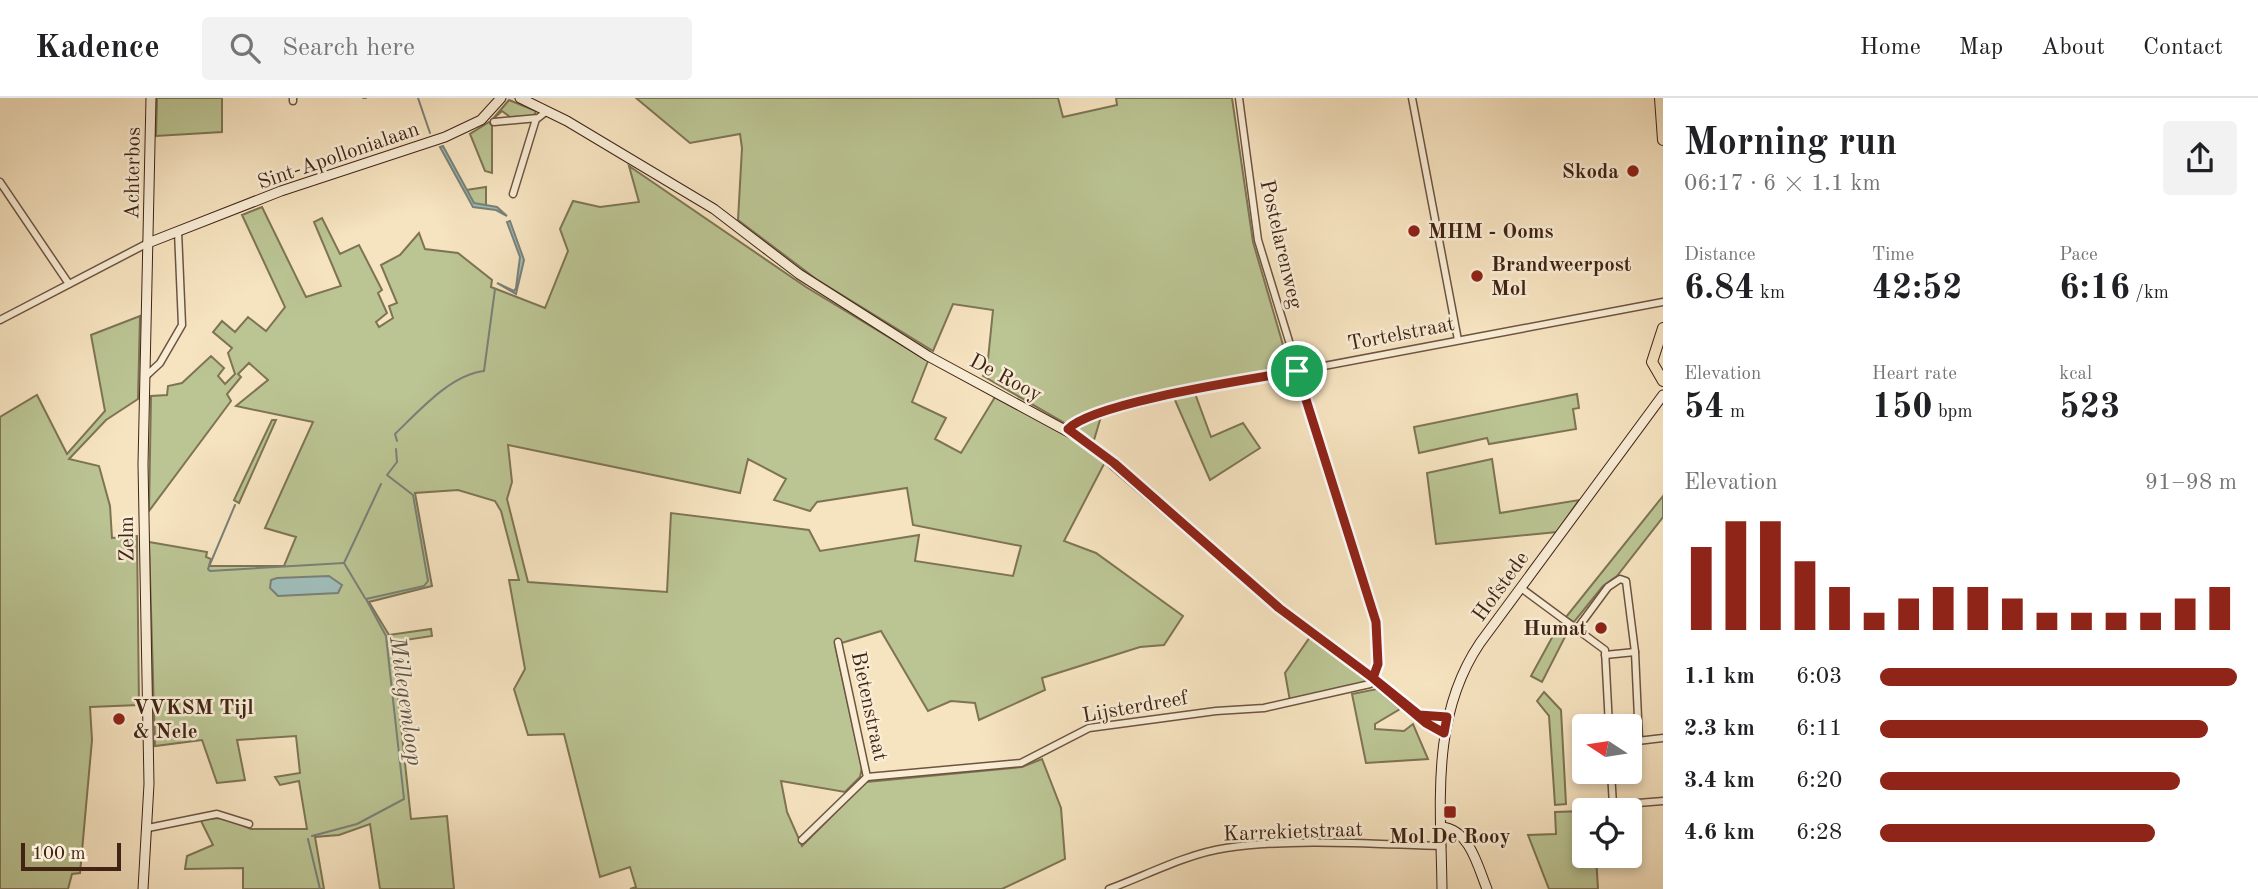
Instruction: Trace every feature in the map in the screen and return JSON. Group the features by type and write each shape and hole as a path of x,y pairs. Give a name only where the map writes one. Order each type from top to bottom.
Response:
{"main road":[{"path":"1660,98 1663,140"},
{"path":"1663,328 1652,362 1663,381"}],"street":[{"name":"Achterbos","path":"148,246 151,98"},
{"name":"Sint-Apollonialaan","path":"148,246 178,231 281,191 445,137 481,120 501,98"},
{"name":"De Rooy","path":"520,98 547,111 714,209 791,268 928,356 1068,429 1114,463 1273,603 1444,733"},
{"name":"Postelarenweg","path":"1240,98 1255,225 1297,371 1376,622 1378,664 1373,678"},
{"path":"1412,98 1458,340"},
{"path":"494,122 536,119 547,111"},
{"path":"513,194 536,119"},
{"path":"0,182 69,284"},
{"path":"144,378 160,363 181,325 178,231"},
{"path":"0,320 148,246"},
{"name":"Zelm","path":"143,889 148,828 144,378 148,246"},
{"name":"Tortelstraat","path":"1068,429 1081,418 1129,405 1663,302"},
{"name":"Hofstede","path":"1442,889 1444,733 1466,664 1663,395"},
{"path":"1577,629 1608,587 1620,579 1629,586 1638,714"},
{"path":"1521,588 1605,650 1608,714"},
{"name":"Bietenstraat","path":"838,642 867,777"},
{"path":"1605,654 1635,652"},
{"name":"Lijsterdreef","path":"867,777 1021,763 1089,728 1284,705 1367,687 1373,678"},
{"path":"1419,715 1447,717"},
{"path":"1642,740 1663,738"},
{"path":"802,840 867,777"},
{"path":"1612,784 1613,805 1663,802"},
{"path":"148,828 217,814 249,824"},
{"path":"1442,827 1454,829 1462,837 1487,889"},
{"path":"1442,842 1462,837"},
{"name":"Karrekietstraat","path":"1109,889 1203,854 1227,848 1442,842"}],"green space":[{"path":"157,98 222,98 222,132 156,136"},
{"path":"636,98 1058,98 1063,117 1117,105 1116,98 1232,98 1253,242 1288,362 1282,370 1193,388 1211,437 1243,423 1260,448 1210,480 1171,391 1103,410 1094,440 983,376 987,369 993,310 953,304 933,351 816,279 738,220 742,148 740,134 690,143"},
{"path":"509,100 536,111 534,116 510,117 502,111 492,120"},
{"path":"489,122 492,126 492,173 485,171 470,134"},
{"path":"629,166 806,287 928,361 912,402 946,418 935,439 961,453 995,397 1078,442 1105,462 1064,541 1096,553 1183,616 1164,645 1140,647 1042,678 1045,690 979,720 975,703 951,701 928,711 881,631 835,645 862,768 860,777 845,792 781,781 787,812 802,846 866,782 1022,767 1042,759 1061,808 1065,859 1002,889 630,889 636,887 630,867 600,877 564,734 528,735 514,689 525,669 509,580 519,580 501,511 495,501 458,490 415,493 432,586 369,602 389,635 431,629 432,636 392,642 411,819 447,816 454,889 380,889 370,824 339,835 315,837 324,889 243,889 243,868 185,869 187,856 213,845 200,819 225,818 251,829 307,829 299,781 280,785 275,777 300,773 296,736 237,740 245,780 217,783 202,740 155,746 149,542 207,552 206,557 211,559 209,566 284,566 296,537 265,528 313,422 236,406 268,380 249,363 238,374 241,377 227,394 231,401 149,511 151,396 167,395 168,386 182,383 211,356 224,368 218,376 225,384 235,374 228,353 232,348 213,332 222,321 235,332 248,317 266,331 285,307 242,215 262,207 306,297 341,286 314,222 322,218 340,254 359,245 382,290 378,293 387,313 376,322 379,327 393,318 389,306 397,303 381,265 400,255 419,233 425,249 458,253 492,280 491,287 545,308 568,251 560,229 573,201 600,207 639,202","holes":["508,445 740,493 748,459 786,479 774,500 810,511 817,502 907,488 913,525 1021,546 1013,576 915,561 919,535 820,551 809,530 671,513 667,592 528,582 507,499 512,482"]},
{"path":"486,187 486,207 473,204 466,190"},
{"path":"140,316 138,399 106,420 69,459 99,466 110,506 112,538 137,536 139,705 90,707 92,740 80,873 72,874 68,889 0,889 0,417 37,395 67,454 105,411 91,335"},
{"path":"1577,394 1579,408 1573,409 1576,429 1489,444 1487,438 1419,453 1414,427"},
{"path":"272,420 276,420 239,503 234,500"},
{"path":"1492,459 1500,513 1579,500 1557,532 1436,544 1427,473"},
{"path":"1663,496 1663,517 1617,576 1603,586 1574,622 1566,617"},
{"path":"1560,623 1568,631 1542,682 1531,676"},
{"path":"1310,637 1366,680 1363,684 1290,701 1285,673"},
{"path":"1377,689 1400,709 1375,724 1375,729 1404,731 1413,724 1428,759 1366,763 1352,694"},
{"path":"1544,692 1561,710 1566,804 1555,805 1549,716 1537,701"},
{"path":"1572,811 1572,868 1597,868 1598,889 1549,889 1528,835 1556,834 1555,812"}],"water":[{"path":"443,146 474,203 497,207 507,216 496,210 473,207 440,147"},
{"path":"510,221 524,260 516,294 497,283 514,291 516,288 520,257 507,222"},
{"path":"329,576 342,585 338,593 278,596 270,588 271,580 277,578"}],"waterway":[{"name":"Millegemloop","path":"418,98 430,133"},
{"name":"Millegemloop","path":"397,441 395,434 436,395 459,379 484,371 495,289"},
{"name":"Millegemloop","path":"312,836 357,824 404,799 386,636 366,599 424,586 428,581 413,495 387,475 397,462 396,449"},
{"path":"365,598 344,563 381,484"},
{"path":"235,505 208,569 210,571 344,563"},
{"name":"Millegemloop","path":"308,839 320,889"}],"place":[{"name":"Skoda","path":"1633,171"},
{"name":"MHM - Ooms","path":"1414,231"},
{"name":"Brandweerpost Mol","path":"1477,276"},
{"name":"Humat","path":"1601,628"},
{"name":"VVKSM Tijl & Nele","path":"119,719"},
{"name":"Mol De Rooy","path":"1450,812"}],"route":[{"path":"1297,371 1129,405 1081,418 1068,429 1165,506 1279,608 1373,678 1426,723 1444,733 1447,717 1419,715 1373,678 1378,664 1376,622 1297,371"}]}
